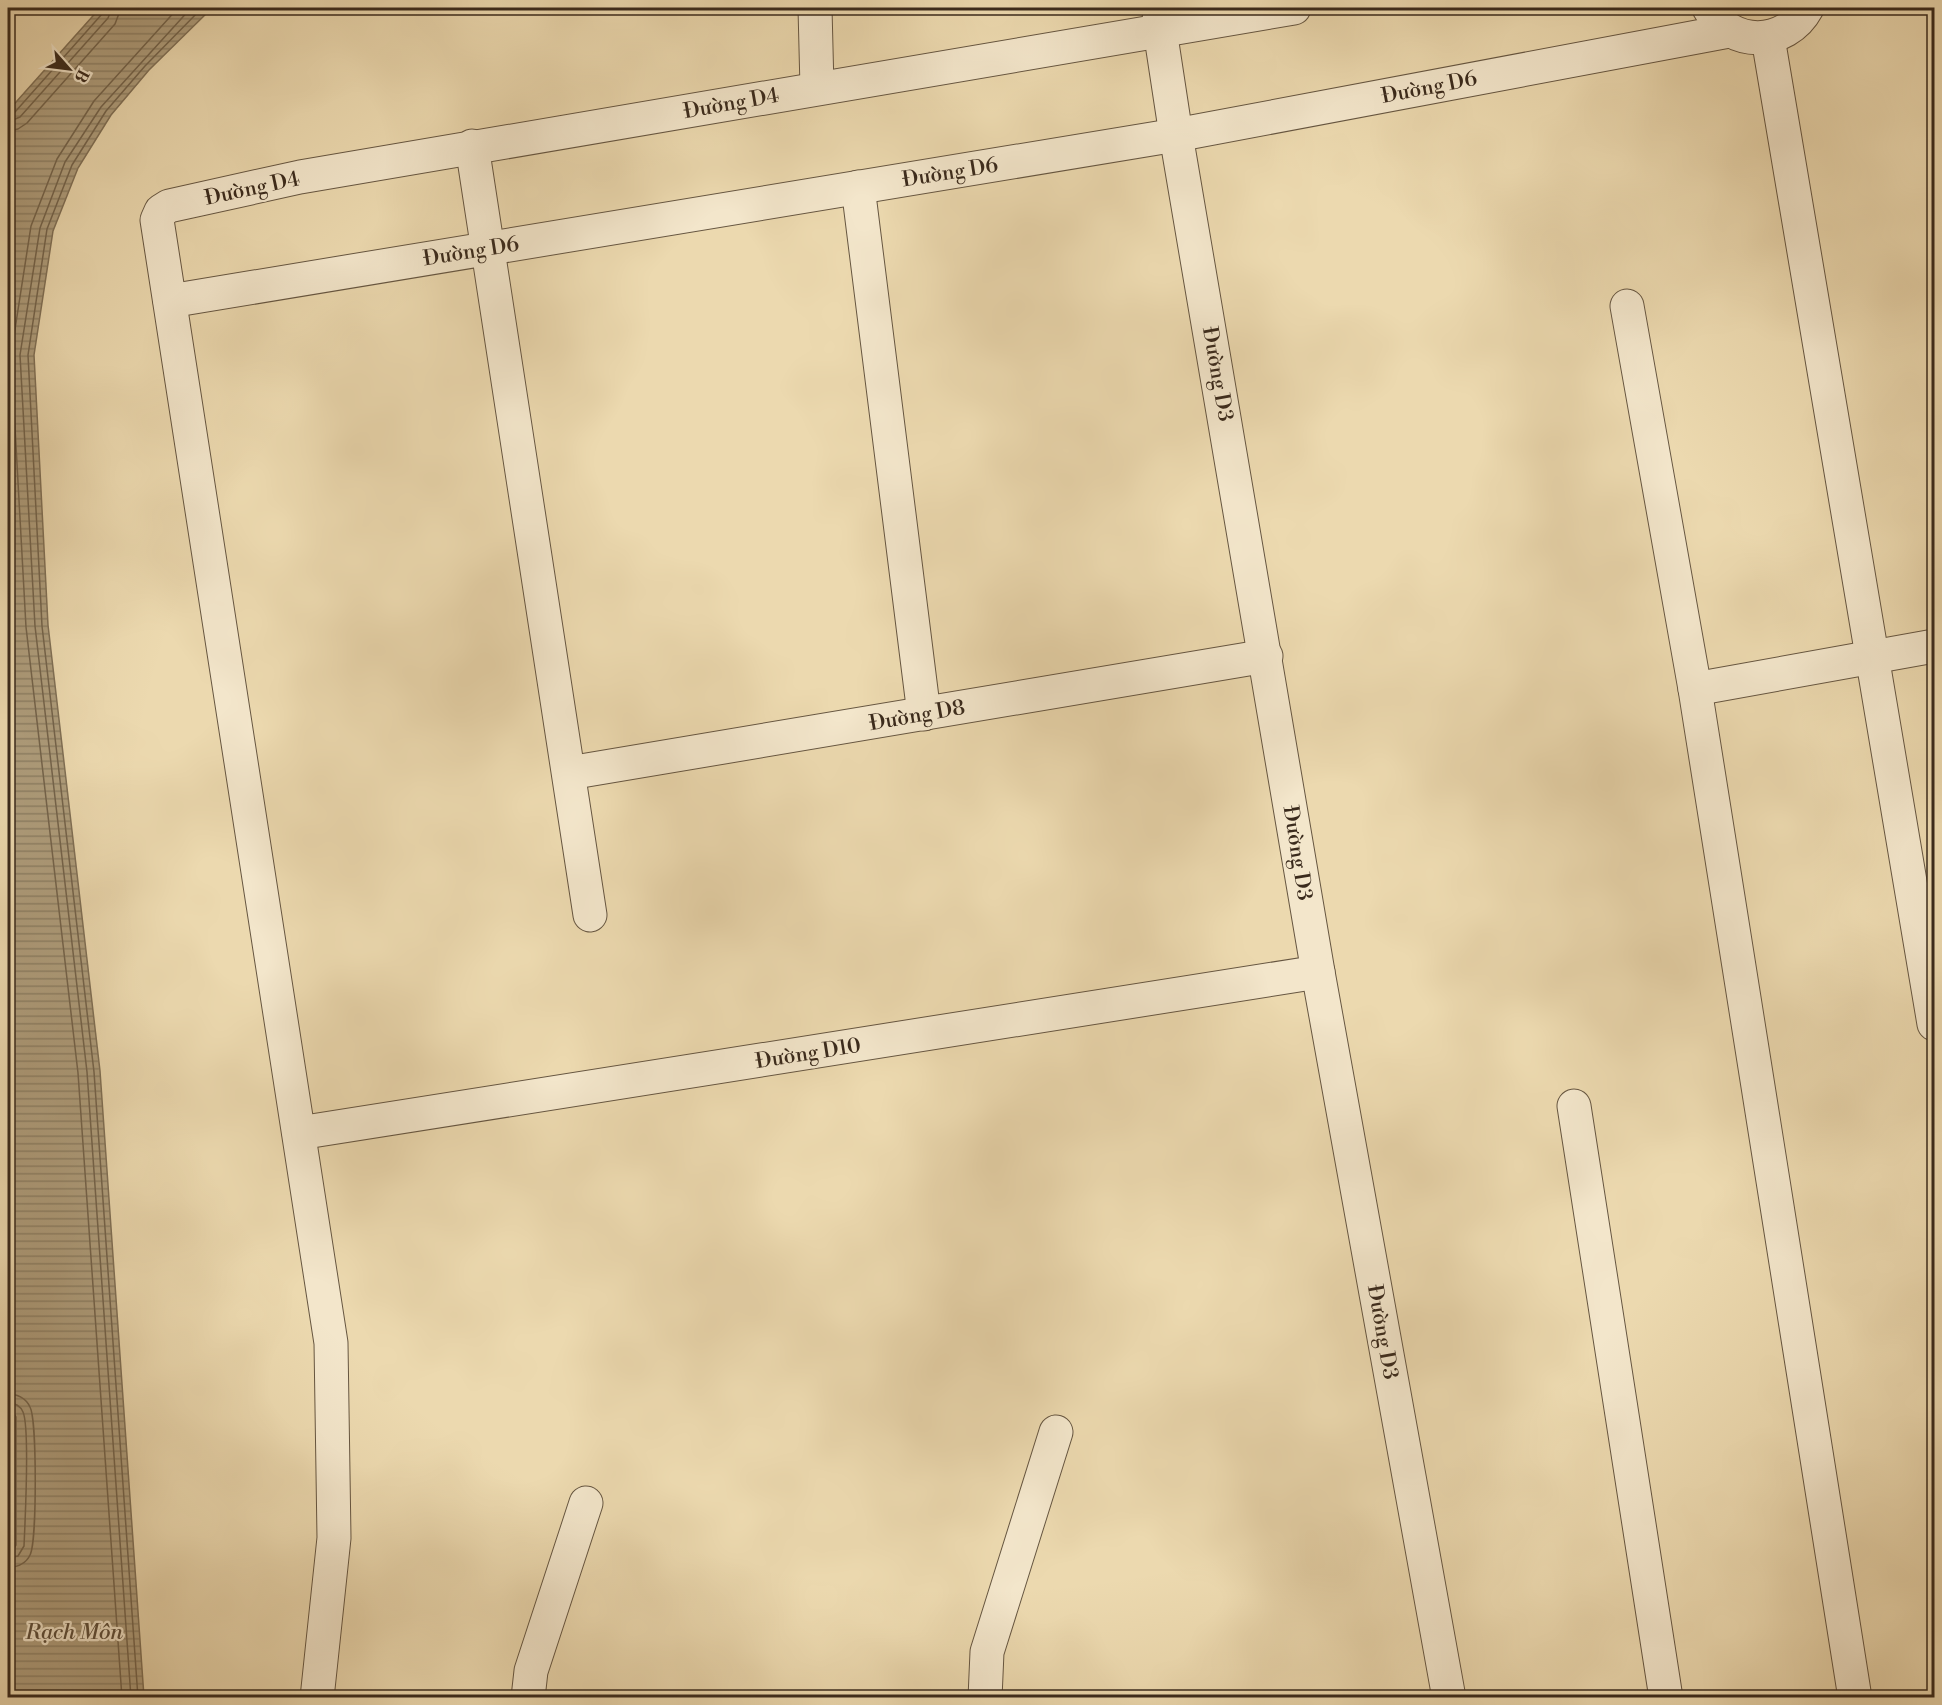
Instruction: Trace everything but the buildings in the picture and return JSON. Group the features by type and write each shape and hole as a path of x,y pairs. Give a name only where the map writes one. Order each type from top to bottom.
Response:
{"street":[{"path":"815,8 817,88"},
{"name":"Đường D4","path":"170,301 157,220 161,211 169,206 300,177 817,88 1160,19 1294,8"},
{"path":"1719,19 1748,38 1768,38 1788,30 1802,17 1807,8"},
{"name":"Đường D3","path":"1160,19 1176,135 1318,972 1449,1698"},
{"name":"Đường D6","path":"170,301 1176,135 1719,19"},
{"path":"1768,38 1935,1024"},
{"path":"472,146 590,915"},
{"path":"858,187 924,714"},
{"path":"170,301 331,1343 334,1539 317,1698"},
{"path":"1627,306 1695,689 1732,936 1855,1698"},
{"path":"1695,689 1872,655 1935,646"},
{"name":"Đường D8","path":"569,773 1266,656"},
{"name":"Đường D10","path":"299,1133 1318,972"},
{"path":"1574,1106 1666,1698"},
{"path":"985,1698 987,1652 1056,1432"},
{"path":"528,1698 531,1671 586,1503"}],"green space":[{"path":"8,1339 12,1467 8,1667"}],"water":[{"name":"Rạch Môn","path":"100,8 212,8 149,70 111,115 78,168 53,231 34,355 48,625 100,1071 144,1697 8,1697 12,1467 8,1339 8,111"}]}
